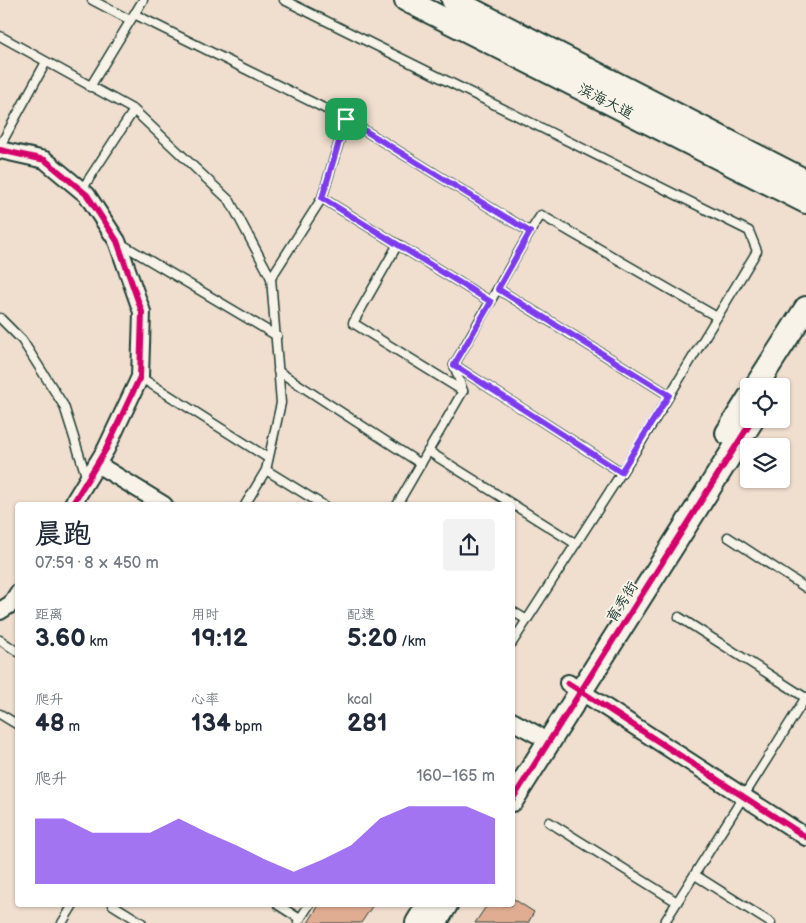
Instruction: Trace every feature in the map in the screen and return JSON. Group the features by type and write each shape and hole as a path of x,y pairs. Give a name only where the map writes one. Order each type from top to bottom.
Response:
{"street":[{"name":"滨海大道","path":"406,0 806,202"},
{"name":"滨海大道","path":"453,0 806,181"},
{"path":"0,148 44,160 87,195 117,241 142,312 140,377 97,464 74,502"},
{"path":"761,378 806,308"},
{"path":"779,378 806,336"},
{"name":"育秀街","path":"515,795 574,687 740,413"},
{"name":"育秀街","path":"515,766 536,734 574,687 747,428"},
{"path":"97,464 159,502"},
{"path":"0,611 11,604 15,598"},
{"path":"574,687 806,838"},
{"path":"515,723 536,734"},
{"path":"417,923 427,907"},
{"path":"435,923 445,907"}],"lane":[{"path":"92,0 132,17 346,119 530,232"},
{"path":"90,87 143,0"},
{"path":"284,0 749,231 757,251 621,472 515,638"},
{"path":"0,36 134,110 230,201 272,278 281,404 266,470 247,502"},
{"path":"0,148 46,62"},
{"path":"81,190 134,110"},
{"path":"272,278 322,198 346,119"},
{"path":"322,198 491,302"},
{"path":"454,365 541,215 717,317"},
{"path":"117,241 277,336"},
{"path":"398,244 353,323 464,391"},
{"path":"498,289 669,395"},
{"path":"0,318 22,340 64,406 87,480"},
{"path":"454,365 464,391"},
{"path":"454,365 621,472"},
{"path":"278,371 421,464"},
{"path":"140,377 268,458"},
{"path":"399,502 464,391"},
{"path":"428,451 509,502"},
{"path":"266,470 319,502"},
{"path":"515,506 576,544"},
{"path":"728,537 806,588"},
{"path":"515,613 527,620"},
{"path":"664,923 744,797 803,710 806,698 679,617"},
{"path":"0,640 15,650"},
{"path":"0,714 15,723"},
{"path":"549,822 678,902"},
{"path":"695,875 771,923"},
{"path":"62,923 72,907"},
{"path":"116,907 142,923"},
{"path":"281,907 299,921 308,907"}],"building":[{"path":"515,900 534,912 528,923 475,923 486,907 515,907"},
{"path":"318,907 372,907 361,923 308,923"}],"cycle path":[{"path":"0,150 45,160 87,195 117,241 142,312 140,377 106,449 74,502"},
{"path":"515,795 747,428"},
{"path":"568,683 806,837"}],"route":[{"path":"346,119 530,232 498,289 669,395 621,472 454,365 491,302 322,198 346,119"}]}
